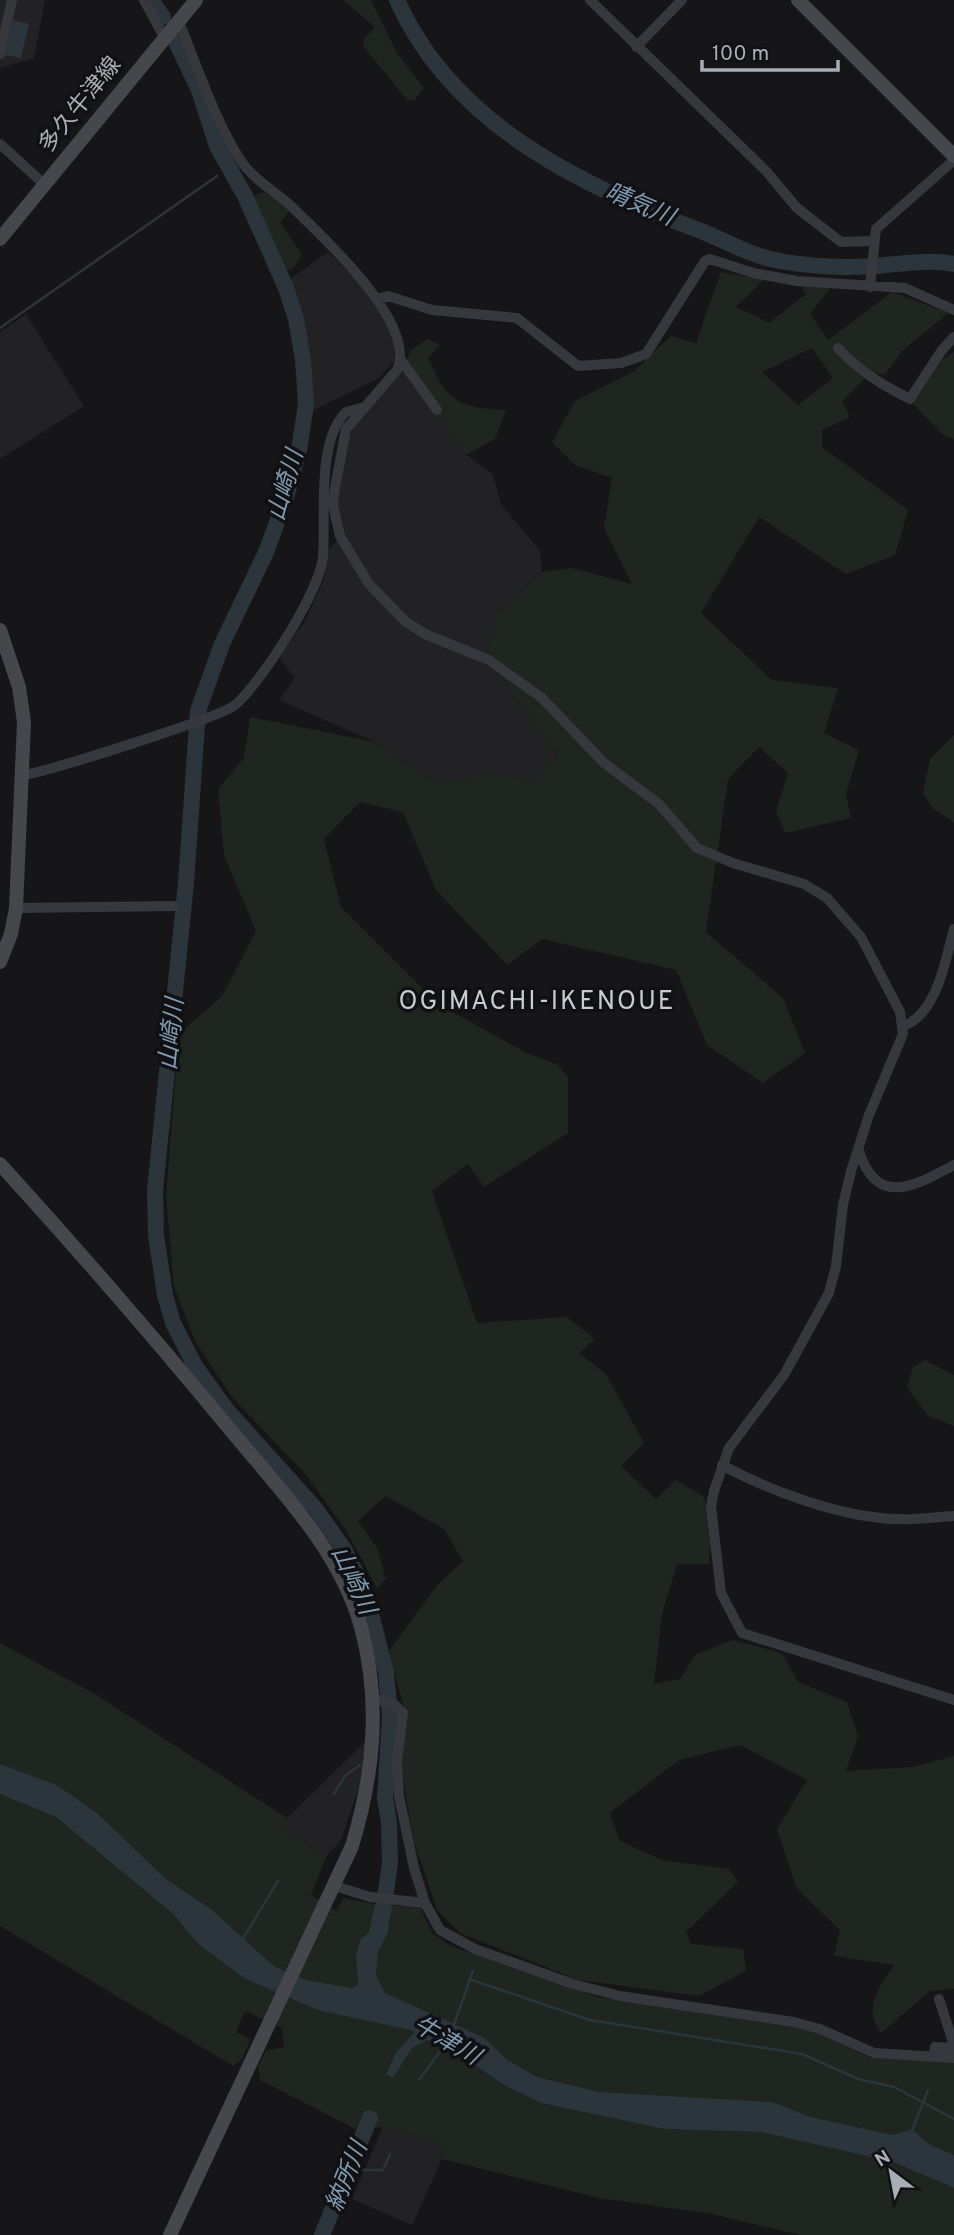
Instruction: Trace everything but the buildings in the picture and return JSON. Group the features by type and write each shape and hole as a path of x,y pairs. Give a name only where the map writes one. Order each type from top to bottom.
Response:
{"street":[{"path":"0,54 12,0"},
{"path":"144,0 163,37"},
{"name":"多久牛津線","path":"0,239 196,0"},
{"path":"590,0 767,172 797,208 841,242 873,241"},
{"path":"636,47 681,0"},
{"path":"798,0 954,158 876,229 870,287"},
{"path":"178,20 242,162 311,226 377,299 398,339 401,360 437,410"},
{"path":"0,144 44,184"},
{"path":"377,299 388,296 432,310 517,318 536,330 578,366 621,363 646,354 705,261 710,259 775,278 905,288 954,310"},
{"path":"838,348 870,377 910,399 954,337"},
{"path":"401,360 390,380 361,408 342,440 333,505 340,536 358,567 380,596 405,621 425,634 489,660 542,698 604,763 659,804 697,848 733,863 797,881 827,898 861,937 896,1002 904,1026"},
{"path":"23,775 235,706 283,642 304,608 321,570 322,490 335,429 346,412 361,408"},
{"path":"0,630 19,687 24,722 16,908 11,934 0,962"},
{"path":"16,908 174,906"},
{"path":"954,929 933,995 918,1018 904,1026 869,1115 843,1205 836,1266 829,1293 784,1376 743,1427 722,1465 711,1506 718,1579 727,1607 742,1633 954,1700"},
{"path":"859,1150 870,1175 894,1189 914,1186 954,1165"},
{"path":"0,1164 170,1357 309,1525 332,1561 356,1613 377,1699 373,1756 365,1802 352,1846 170,2235"},
{"path":"722,1465 758,1485 871,1517 895,1519 954,1516"},
{"path":"377,1699 395,1705 402,1713 397,1761 406,1838 425,1903 440,1930 453,1940 573,1984 620,1996 794,2022 820,2029 874,2053 954,2058 939,1999"},
{"path":"335,1886 370,1897 425,1903"}],"shaded area":[{"path":"0,0 45,0 34,58 0,68"},
{"path":"343,0 371,0 397,53 424,88 415,100 408,101 363,46 364,39 375,27"},
{"path":"265,192 289,211 280,223 302,254 293,269 281,272 255,209 254,195"},
{"path":"328,252 369,293 394,336 394,361 379,378 310,412 309,357 301,310 289,280"},
{"path":"721,272 764,280 736,307 769,323 806,294 800,284 832,286 810,314 828,340 892,292 948,313 902,351 885,375 871,372 842,401 850,417 822,430 822,447 908,510 895,555 846,574 759,517 701,613 772,680 838,688 824,733 859,750 846,794 851,818 785,833 776,811 788,773 759,747 728,779 706,932 783,998 805,1053 763,1083 707,1045 676,970 542,939 507,965 436,890 403,812 360,802 324,839 341,907 438,1004 525,1052 558,1065 568,1077 568,1133 484,1187 468,1164 432,1191 477,1323 567,1317 595,1339 579,1353 606,1374 644,1443 621,1466 656,1499 676,1480 704,1497 711,1526 709,1564 677,1564 662,1614 654,1684 680,1679 695,1655 732,1640 782,1653 798,1682 847,1702 858,1736 846,1771 913,1767 954,1756 954,1989 930,1991 881,2033 875,2023 873,2006 878,1990 894,1965 834,1956 840,1930 797,1889 777,1829 807,1780 740,1745 679,1760 610,1813 620,1841 662,1860 729,1869 738,1882 686,1932 691,1944 743,1949 746,1971 699,1996 578,1980 460,1933 437,1910 413,1838 402,1772 404,1708 389,1651 438,1584 463,1561 444,1529 386,1496 358,1521 377,1548 386,1579 377,1588 347,1532 307,1476 232,1397 196,1343 174,1287 166,1196 179,1034 222,996 256,931 224,855 218,789 244,758 250,717 375,742 435,782 468,779 482,771 533,781 558,756 512,693 488,645 498,614 542,572 572,568 632,584 604,528 612,478 575,465 552,442 575,401 633,372 671,336 696,343","holes":["812,348 833,378 798,405 762,372"]},
{"path":"26,314 84,406 0,459 0,332"},
{"path":"428,339 440,345 428,358 449,393 457,400 476,407 506,410 495,439 466,455 404,370 410,351"},
{"path":"954,352 954,439 943,435 913,404 942,360"},
{"path":"404,370 426,404 450,429 466,455 493,474 501,504 540,551 542,572 498,614 512,693 558,756 533,782 482,771 468,779 435,782 375,742 279,700 295,678 279,658 306,619 324,579 329,550 343,534 337,510 345,446 354,425"},
{"path":"954,735 954,822 933,809 923,793 930,759"},
{"path":"925,1360 954,1375 954,1426 928,1416 907,1387 913,1367"},
{"path":"0,1643 95,1694 287,1818 285,1829 326,1857 311,1895 337,1911 343,1898 375,1904 369,1932 360,1940 356,1954 358,1985 352,1988 306,1980 274,1966 211,1909 165,1878 97,1813 57,1785 0,1764"},
{"path":"366,1741 359,1787 341,1840 326,1857 285,1829 287,1818"},
{"path":"0,1794 56,1817 173,1914 199,1945 377,2020 415,2031 386,2076 393,2078 412,2047 427,2040 469,2061 502,2084 541,2103 664,2129 761,2132 893,2162 954,2188 954,2235 800,2235 712,2214 599,2198 442,2159 440,2145 383,2127 355,2129 260,2080 258,2066 266,2051 284,2047 282,2028 245,2011 236,2032 250,2039 243,2058 233,2066 0,1926"},
{"path":"391,1905 420,1907 433,1934 451,1946 598,1997 809,2029 871,2058 954,2062 954,2155 929,2144 912,2129 893,2135 811,2117 772,2102 600,2092 539,2077 507,2060 485,2038 385,1993 376,1975 378,1952 388,1933"},
{"path":"383,2127 440,2145 442,2159 412,2225 352,2199"}],"water":[{"path":"13,20 29,24 21,58 5,55"},
{"name":"牛津川","path":"0,1764 57,1785 97,1813 165,1878 211,1909 274,1966 306,1980 352,1988 358,1985 356,1954 360,1940 369,1932 375,1904 391,1905 388,1933 378,1952 376,1975 385,1993 485,2038 507,2060 538,2077 600,2092 772,2102 811,2117 893,2135 912,2129 929,2144 954,2155 954,2188 893,2162 761,2132 664,2129 541,2103 502,2084 469,2061 427,2040 412,2048 393,2078 386,2075 396,2053 415,2031 318,2010 246,1979 199,1945 173,1914 56,1817 0,1794"}],"waterway":[{"name":"山崎川","path":"151,0 163,17"},
{"name":"晴気川","path":"397,0 421,44 451,82 485,115 524,145 610,193 770,259 803,265 839,267 924,262 954,264"},
{"name":"山崎川","path":"176,42 199,90 217,146 245,196 286,288 296,319 303,360 306,404 299,450 287,494 267,550 222,644 198,711 186,883 155,1190 156,1235 165,1295 173,1323 195,1366 226,1409 315,1508 344,1549 365,1591 386,1672 390,1717 385,1798 389,1822 390,1863 383,1913"},
{"path":"0,328 217,176"},
{"path":"334,1794 345,1776 360,1765"},
{"path":"242,1940 278,1881"},
{"name":"牛津川","path":"453,2027 473,1971"},
{"path":"469,1979 590,2020 802,2054 858,2079 894,2087 954,2119"},
{"name":"牛津川","path":"419,2080 444,2046"},
{"path":"911,2133 928,2090"},
{"name":"納所川","path":"322,2235 370,2118"},
{"path":"348,2170 383,2170 390,2154"}],"district":[{"name":"OGIMACHI-IKENOUE","path":"537,1000"}]}
